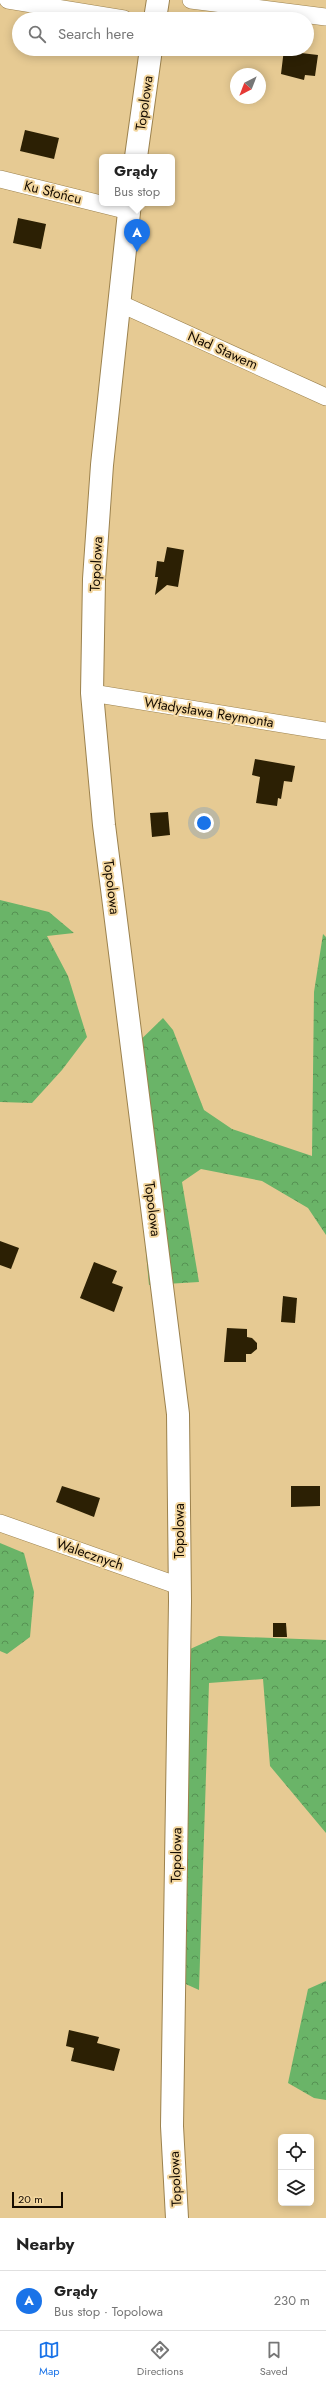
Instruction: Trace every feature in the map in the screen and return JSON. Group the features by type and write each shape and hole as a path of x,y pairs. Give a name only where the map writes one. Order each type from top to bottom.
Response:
{"street":[{"path":"8,0 81,12"},
{"path":"156,12 158,0"},
{"path":"191,0 286,12"},
{"path":"314,15 326,17"},
{"name":"Topolowa","path":"136,154 150,56"},
{"name":"Ku Słońcu","path":"0,179 99,200"},
{"name":"Topolowa","path":"130,207 102,465 96,548 92,693 104,825 178,1414 179,1586 172,2126 177,2218"},
{"name":"Nad Stawem","path":"119,304 326,397"},
{"name":"Władysława Reymonta","path":"92,693 326,731"},
{"name":"Walecznych","path":"0,1523 179,1586"}],"green space":[{"path":"0,900 49,912 74,933 47,936 68,976 87,1037 62,1070 32,1103 0,1102"},
{"path":"323,934 326,937 326,1235 308,1208 262,1181 201,1169 182,1182 199,1282 149,1285 127,1053 163,1018 173,1030 204,1110 232,1129 312,1156 314,992"},
{"path":"0,1543 24,1553 34,1592 30,1637 7,1654 0,1651"},
{"path":"219,1636 326,1640 326,1833 270,1766 263,1679 209,1683 199,1990 179,1981 188,1650"},
{"path":"326,1981 326,2100 314,2098 288,2083 308,1989"}],"building":[{"path":"318,55 315,76 305,75 304,80 281,74 283,56"},
{"path":"25,130 59,138 54,159 20,151"},
{"path":"18,218 46,224 41,249 13,243"},
{"path":"167,547 184,550 178,587 167,585 155,595 158,577 155,577 157,561 164,562"},
{"path":"255,759 295,766 292,782 284,781 281,799 278,798 277,806 256,803 260,777 252,775"},
{"path":"168,812 170,835 152,837 150,813"},
{"path":"0,1241 19,1248 11,1269 0,1265"},
{"path":"94,1262 117,1271 112,1283 123,1287 114,1312 80,1298"},
{"path":"283,1296 297,1298 295,1323 281,1322"},
{"path":"227,1328 247,1329 247,1337 252,1338 257,1343 257,1349 251,1354 246,1354 246,1362 224,1362"},
{"path":"62,1486 100,1498 94,1517 56,1502"},
{"path":"291,1486 320,1486 320,1506 291,1507"},
{"path":"273,1623 286,1623 287,1637 273,1637"},
{"path":"69,2030 99,2037 97,2043 120,2049 114,2071 71,2061 74,2048 66,2046"}],"place":[{"name":"Grądy","path":"137,252"}]}
